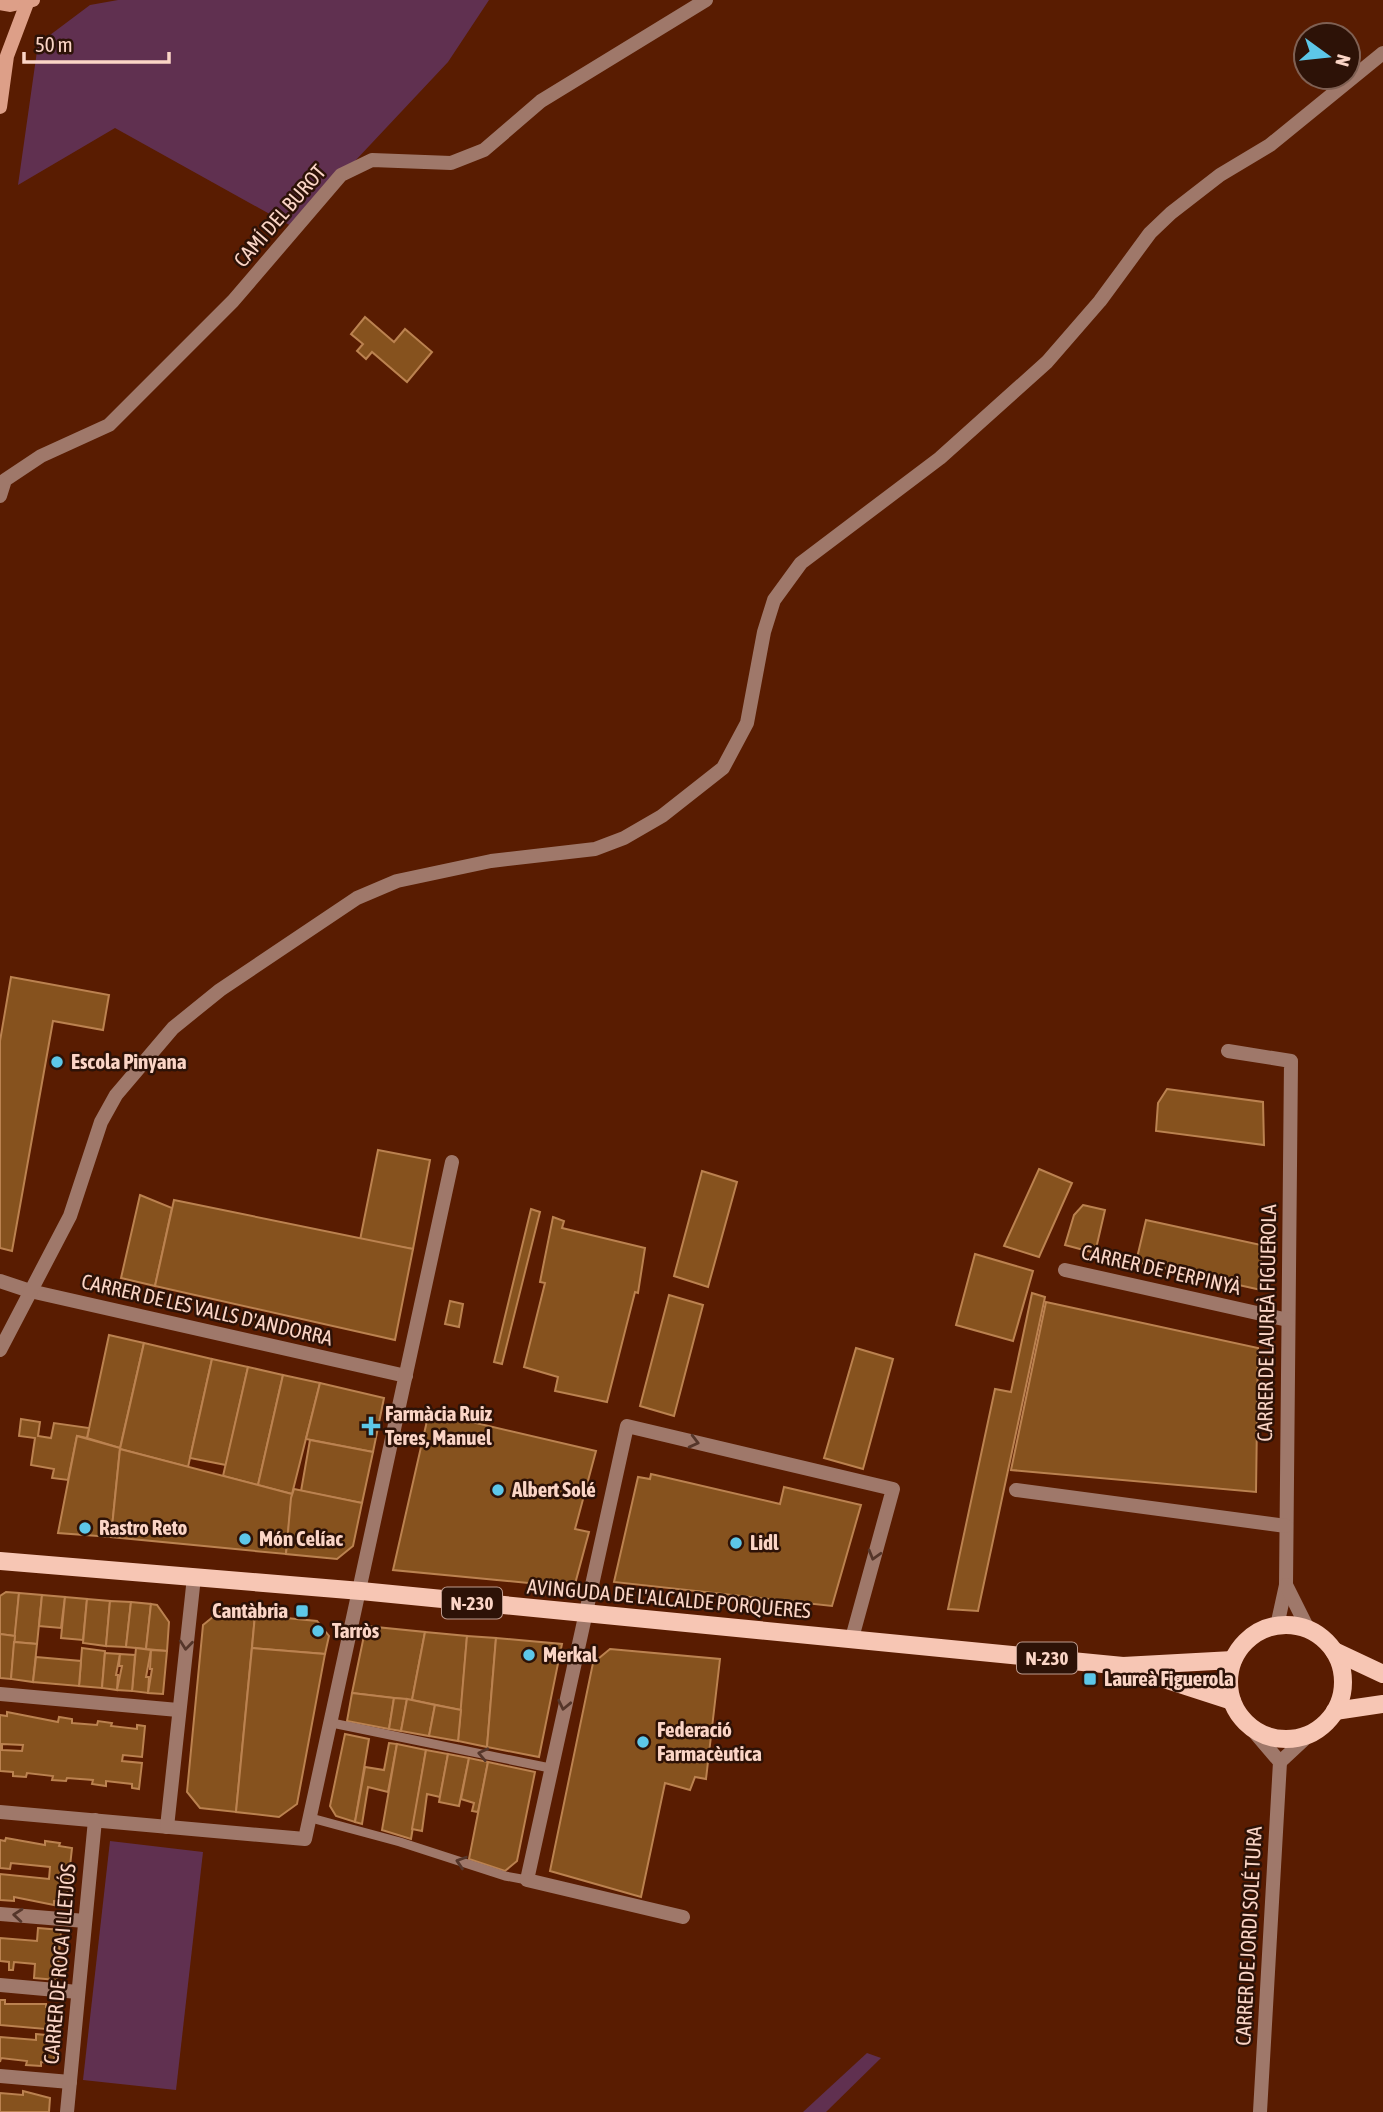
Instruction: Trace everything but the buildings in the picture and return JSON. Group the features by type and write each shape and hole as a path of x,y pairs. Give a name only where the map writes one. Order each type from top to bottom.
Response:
{"main road":[{"name":"AVINGUDA DE L'ALCALDE PORQUERES","path":"0,1561 361,1591 1124,1666"},
{"path":"1334,1651 1343,1681 1335,1711 1324,1725 1309,1735 1278,1739 1250,1727 1232,1701 1229,1688 1233,1660 1243,1644 1258,1632 1276,1626 1308,1629 1322,1638 1334,1651 1383,1674"},
{"name":"N-230","path":"1124,1666 1233,1660"},
{"name":"N-230","path":"1124,1666 1232,1701"},
{"path":"1335,1711 1383,1704"}],"street":[{"name":"CAMÍ DEL BUROT","path":"0,496 5,480 41,456 109,425 233,301 341,175 372,160 451,163 484,150 541,101 706,0"},
{"path":"0,3 30,1 7,55 0,107"},
{"path":"0,1350 70,1216 101,1122 129,1077 173,1028 220,990 357,898 397,881 424,875 491,862 595,849 624,838 662,816 723,768 747,723 764,632 774,600 801,563 940,458 1047,362 1100,301 1150,233 1171,212 1220,175 1270,145 1383,53"},
{"name":"CARRER DE LAUREÀ FIGUEROLA","path":"1228,1051 1290,1061 1286,1585 1276,1626"},
{"path":"0,1812 305,1839 361,1591 452,1161"},
{"name":"CARRER DE PERPINYÀ","path":"1065,1270 1288,1320"},
{"name":"CARRER DE LES VALLS D'ANDORRA","path":"0,1281 30,1291 406,1376"},
{"path":"683,1917 527,1880 627,1426 893,1489 852,1638"},
{"path":"1016,1490 1286,1526"},
{"path":"167,1827 194,1577"},
{"name":"CARRER DE LAUREÀ FIGUEROLA","path":"1286,1585 1308,1629"},
{"path":"0,1694 178,1710"},
{"path":"1250,1727 1280,1762 1309,1735"},
{"name":"CARRER DE JORDI SOLÉ TURA","path":"1260,2112 1280,1762"},
{"name":"CARRER DE ROCA I LLETJÓS","path":"68,2112 95,1820"},
{"path":"0,1914 85,1921"},
{"path":"0,1985 78,1992"},
{"path":"0,2076 70,2082"}],"lane":[{"path":"332,1723 550,1768"},
{"path":"311,1818 400,1842 505,1876 527,1880"}],"shaded area":[{"path":"118,0 489,0 448,62 293,227 115,128 18,185 38,44 90,5"},
{"path":"110,1841 203,1852 176,2090 83,2080"},
{"path":"867,2053 881,2058 826,2112 803,2112"}],"place":[{"name":"Escola Pinyana","path":"57,1062"},
{"name":"Farmàcia Ruiz Teres, Manuel","path":"371,1426"},
{"name":"Albert Solé","path":"498,1490"},
{"name":"Rastro Reto","path":"85,1528"},
{"name":"Món Celíac","path":"245,1539"},
{"name":"Lidl","path":"736,1543"},
{"name":"Cantàbria","path":"302,1611"},
{"name":"Tarròs","path":"318,1631"},
{"name":"Merkal","path":"529,1655"},
{"name":"Laureà Figuerola","path":"1090,1679"},
{"name":"Federació Farmacèutica","path":"643,1742"}]}
